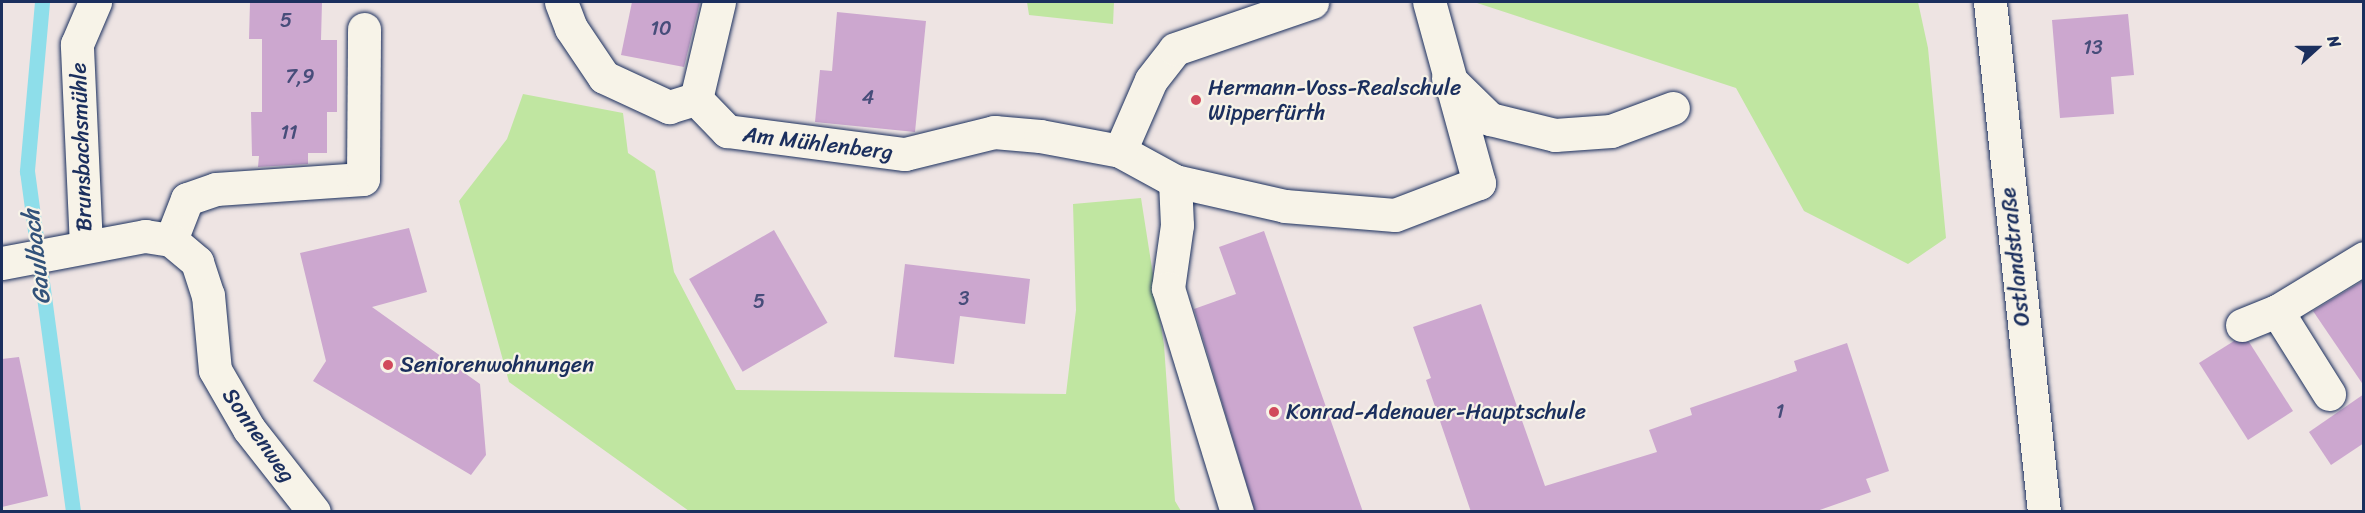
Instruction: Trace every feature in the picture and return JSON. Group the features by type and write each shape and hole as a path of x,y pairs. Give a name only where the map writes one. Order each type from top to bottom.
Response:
{"street":[{"name":"Brunsbachsmühle","path":"2,263 76,248 77,44 95,2"},
{"path":"561,2 571,28 604,77 669,107 696,99 719,2"},
{"path":"1312,2 1175,49 1151,80 1120,151 1175,181 1305,209 1395,215 1479,183 1446,77 1429,2"},
{"name":"Ostlandstraße","path":"1990,2 2044,512"},
{"path":"76,248 145,236 171,240 187,199 216,189 363,179 364,29"},
{"path":"1446,77 1490,119 1556,135 1611,131 1673,108"},
{"name":"Am Mühlenberg","path":"696,99 727,131 905,154 994,132 1120,151"},
{"path":"1175,181 1177,225 1168,288 1237,512"},
{"name":"Sonnenweg","path":"171,240 197,262 208,295 215,370 249,429 314,512"},
{"path":"2242,325 2277,311 2364,258"},
{"path":"2277,311 2329,394"}],"green space":[{"path":"1027,2 1114,2 1113,24 1029,15"},
{"path":"1474,2 1918,2 1928,48 1946,238 1908,264 1804,211 1736,88"},
{"path":"523,94 623,113 628,153 655,171 674,272 736,390 1066,394 1076,310 1073,204 1141,198 1164,345 1175,501 1181,511 689,511 509,382 459,201 507,139"}],"building":[{"path":"250,2 322,2 321,40 337,40 337,112 327,112 327,153 308,153 308,164 258,167 259,156 252,156 251,112 262,112 262,39 249,39"},
{"path":"632,2 700,2 684,67 621,55"},
{"path":"837,12 926,21 915,132 815,122 820,70 832,71"},
{"path":"2128,14 2134,75 2111,77 2114,114 2060,118 2052,20"},
{"name":"Seniorenwohnungen","path":"409,228 427,292 372,307 480,384 486,455 471,475 313,381 326,361 300,253"},
{"path":"774,230 828,323 743,372 689,279"},
{"name":"Konrad-Adenauer-Hauptschule","path":"1264,231 1363,512 1255,512 1194,309 1236,294 1219,247"},
{"path":"905,264 1030,279 1025,324 960,316 954,364 894,357"},
{"path":"2364,280 2364,386 2313,311"},
{"path":"1481,304 1545,486 1657,452 1649,430 1692,415 1690,408 1797,371 1794,361 1847,343 1889,471 1866,479 1871,492 1814,512 1471,512 1426,380 1431,378 1413,327"},
{"path":"2234,341 2249,342 2293,411 2248,440 2199,363"},
{"path":"19,357 48,496 2,507 2,359"},
{"path":"2364,394 2364,443 2331,465 2309,432"}],"waterway":[{"name":"Gaulbach","path":"42,2 27,171 73,512"}],"place":[{"name":"Hermann-Voss-Realschule Wipperfürth","path":"1196,100"},
{"name":"Seniorenwohnungen","path":"388,365"},
{"name":"Konrad-Adenauer-Hauptschule","path":"1274,412"}]}
